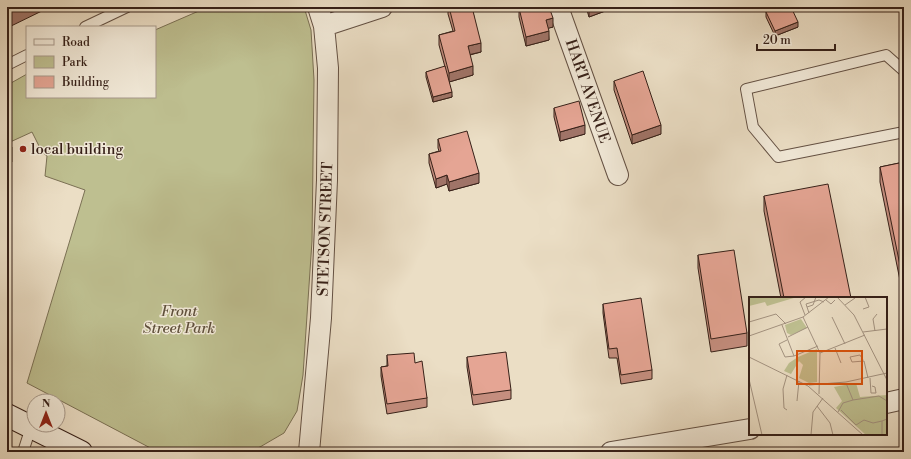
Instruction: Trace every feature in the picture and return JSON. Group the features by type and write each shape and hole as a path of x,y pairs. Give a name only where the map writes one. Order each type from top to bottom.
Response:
{"street":[{"name":"STETSON STREET","path":"309,452 321,318 327,180 328,68 324,26 318,7"},
{"path":"324,26 382,7"},
{"name":"HART AVENUE","path":"558,7 618,175"},
{"path":"887,403 904,399"},
{"path":"7,415 26,424"},
{"path":"611,452 693,443 749,429"},
{"path":"43,433 81,452"}],"lane":[{"path":"87,26 127,7"},
{"path":"904,72 886,55 746,89 753,127 778,157 904,132"},
{"path":"7,65 26,56"},
{"path":"23,452 29,433"}],"green space":[{"name":"Front Street Park","path":"208,7 304,7 311,30 314,80 312,241 303,375 297,411 284,433 260,447 246,452 158,452 66,404 66,393 46,393 27,383 85,190 45,176 47,156 42,152 32,132 8,143 12,147 12,162 7,164 7,89 11,83 26,75 26,98 156,98 156,30"}],"building":[{"path":"7,7 19,7 7,13"},
{"path":"449,7 472,7 481,43 468,46 473,66 449,73 439,35 455,31"},
{"path":"549,7 553,18 546,20 549,31 526,37 519,8"},
{"path":"779,7 791,7 798,22 775,31 766,12"},
{"path":"445,66 452,92 433,97 426,72"},
{"path":"643,71 661,125 632,135 614,81"},
{"path":"579,101 585,125 560,132 554,108"},
{"path":"467,131 479,173 449,182 447,175 436,179 429,154 441,151 438,139"},
{"path":"904,162 904,285 880,167"},
{"path":"828,184 851,297 784,297 764,196"},
{"path":"734,250 747,333 711,339 698,255"},
{"path":"641,298 652,370 621,375 617,348 609,349 603,304"},
{"path":"506,352 511,390 473,395 467,357"},
{"path":"414,353 415,363 422,361 427,398 387,404 381,367 388,366 387,355"}],"place":[{"name":"local building","path":"23,149"}]}
